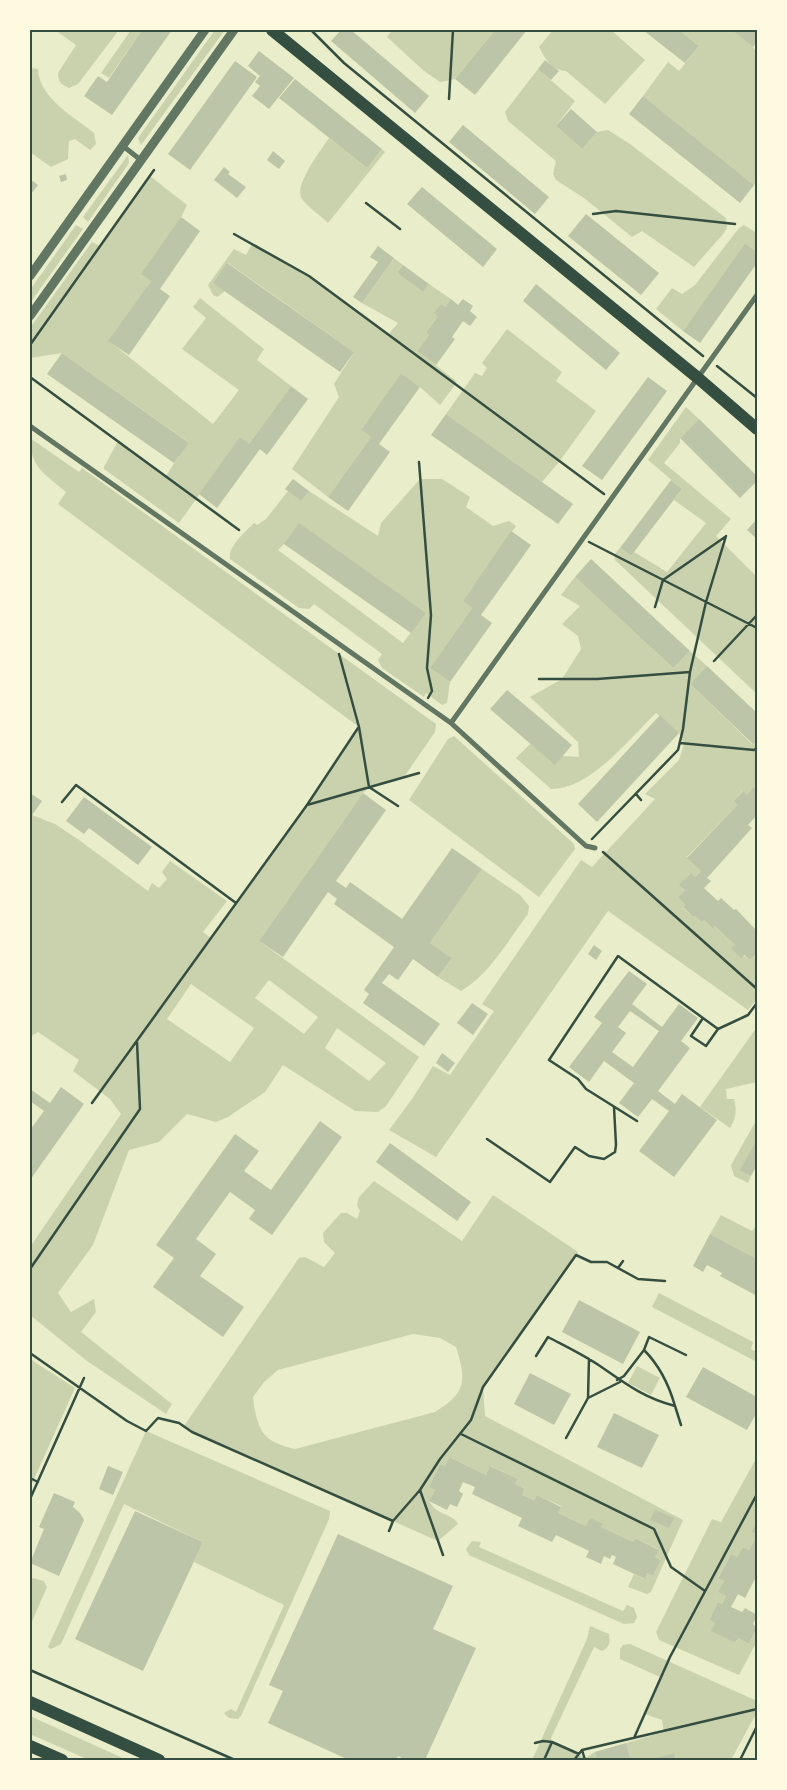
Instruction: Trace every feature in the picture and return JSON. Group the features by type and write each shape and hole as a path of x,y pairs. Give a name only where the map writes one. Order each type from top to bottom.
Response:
{"main road":[{"path":"272,30 698,378 757,429"},
{"path":"30,1702 158,1760"},
{"path":"30,1746 62,1760"}],"street":[{"path":"30,276 205,30"},
{"path":"30,316 234,30"},
{"path":"123,146 142,161"},
{"path":"451,723 757,295"},
{"path":"30,426 210,554 334,638 451,723 586,846 595,848"}],"path":[{"path":"311,30 344,63 710,362 728,373 757,398"},
{"path":"449,99 452,30"},
{"path":"30,344 154,170"},
{"path":"366,202 400,229"},
{"path":"593,214 616,211 735,224"},
{"path":"234,234 309,276 611,500"},
{"path":"30,377 240,530"},
{"path":"419,462 431,615 426,668 432,691 424,703"},
{"path":"586,846 678,750 690,672 706,602 726,536 662,580 655,606"},
{"path":"583,539 757,628"},
{"path":"714,661 757,614"},
{"path":"334,638 359,727 370,787 398,806"},
{"path":"539,679 597,679 690,672"},
{"path":"92,1103 307,805 359,727"},
{"path":"680,743 754,750 757,748"},
{"path":"307,805 419,772"},
{"path":"62,802 76,785 236,903"},
{"path":"636,794 641,800"},
{"path":"595,848 606,853 757,988"},
{"path":"636,1121 586,1089 578,1079 549,1060 618,956 718,1029"},
{"path":"703,1018 691,1036 706,1046 718,1029 748,1015 757,1003"},
{"path":"30,1269 140,1109 137,1041"},
{"path":"487,1139 550,1182 575,1147 589,1156 604,1159 615,1152 614,1107"},
{"path":"389,1531 393,1521 420,1490 440,1458 471,1420 482,1387 576,1254 591,1262 607,1262 638,1279 664,1281"},
{"path":"618,1268 622,1261"},
{"path":"536,1356 548,1337 589,1359 617,1380 652,1400 675,1406"},
{"path":"617,1380 624,1376 644,1350 649,1337 686,1355"},
{"path":"644,1350 654,1360 669,1386 681,1425"},
{"path":"30,1353 127,1422 146,1431 158,1418 179,1423 192,1432 393,1521"},
{"path":"566,1438 588,1398 589,1359"},
{"path":"30,1500 84,1378"},
{"path":"588,1398 621,1382"},
{"path":"460,1434 654,1529 671,1567 705,1591"},
{"path":"30,1478 38,1482"},
{"path":"420,1490 443,1555"},
{"path":"634,1738 670,1657 757,1494"},
{"path":"30,1670 235,1760"},
{"path":"574,1760 582,1750 757,1709"},
{"path":"740,1760 757,1726"},
{"path":"535,1743 543,1741 552,1742 579,1754"},
{"path":"544,1760 552,1742"},
{"path":"582,1750 585,1760"}],"green space":[{"path":"55,30 119,30 78,84 69,88 60,82 58,73 76,45"},
{"path":"131,30 142,30 109,78 101,73"},
{"path":"215,30 225,30 141,145 138,138"},
{"path":"392,30 495,30 455,79 440,82 424,71 387,37"},
{"path":"553,30 611,30 645,60 605,104 566,71 557,69 546,60 539,47"},
{"path":"679,30 735,30 734,32 753,47 757,54 757,181 754,185 643,96 668,62 679,71 699,46"},
{"path":"30,68 38,69 44,89 51,98 67,113 94,133 96,144 90,150 75,139 69,141 68,159 51,167 30,152"},
{"path":"538,69 575,101 556,126 582,149 597,132 608,130 630,144 726,218 727,227 724,233 694,267 642,231 632,237 584,198 556,180 553,174 556,161 508,121 505,112"},
{"path":"329,138 367,168 382,149 385,152 328,223 302,199 300,193 304,177"},
{"path":"128,155 129,163 88,222 83,217"},
{"path":"150,176 187,205 151,281 109,341 213,424 239,390 182,349 206,318 193,307 200,298 264,349 257,360 291,386 249,444 240,438 179,523 104,469 104,467 118,441 166,476 188,442 62,353 30,358 30,328 92,242 100,246"},
{"path":"76,225 83,229 30,303 30,290"},
{"path":"744,225 757,233 757,252 745,243 683,331 656,309 672,288 682,294 695,285 739,228"},
{"path":"252,244 309,276 388,335 398,323 362,303 394,258 403,265 397,273 423,292 429,284 451,299 445,307 441,304 438,316 426,333 429,335 417,351 456,381 455,385 440,405 401,373 361,430 371,437 328,497 292,469 339,397 334,384 354,352 228,263 213,283 225,291 217,297 213,295 208,285 234,249 246,255"},
{"path":"507,329 562,372 556,381 596,411 542,482 446,414 475,373 482,376 487,368 482,363"},
{"path":"686,407 699,419 680,438 680,443 664,463 731,519 716,536 757,577 757,694 615,560 614,555 620,548 631,556 634,552 667,572 706,523 674,500 682,489 648,460"},
{"path":"30,438 79,472 82,468 436,724 435,732 404,777 370,787 363,793 259,941 419,1057 386,1106 378,1112 355,1111 283,1065 265,1092 228,1117 216,1122 187,1114 159,1142 129,1150 93,1245 58,1293 71,1312 94,1299 96,1312 81,1332 172,1404 166,1414 87,1361 30,1315 30,1247 121,1114 110,1099 73,1071 79,1060 38,1032 30,1037 30,818 32,815 55,824 148,891 152,883 159,888 167,879 162,872 170,861 227,901 203,932 211,938 307,805 359,727 58,504 66,492 40,469 31,448","holes":["269,980 318,1017 304,1034 255,998","191,984 254,1028 230,1062 167,1019","337,1028 386,1063 369,1081 325,1048"]},
{"path":"420,479 442,479 470,497 466,507 493,526 509,521 516,526 463,601 472,608 430,668 450,682 447,703 442,705 426,693 424,697 382,668 378,660 382,654 314,604 309,609 299,608 230,559 234,544 254,523 257,525 266,519 288,491 301,501 309,491 378,536 381,523","holes":["284,544 425,613 403,643 278,550"]},
{"path":"575,577 673,668 690,651 707,666 690,684 752,744 757,740 757,791 754,788 747,795 742,791 733,801 737,805 687,857 701,871 695,877 690,874 680,885 685,890 678,897 685,905 683,908 693,917 695,916 702,922 704,920 713,929 715,926 735,945 732,948 750,960 757,953 757,999 748,1010 608,911 436,1157 389,1130 433,1066 450,1075 494,1011 482,1004 581,860 592,867 655,799 645,794 679,760 684,744 679,733 656,713 595,772 566,787 551,789 516,758 530,744 563,756 579,757 578,742 530,697 562,679 581,649 578,636 562,624 580,606 561,595"},
{"path":"454,736 574,844 575,849 539,897 409,800 448,739"},
{"path":"482,869 520,895 529,906 528,914 490,966 461,991 438,977 452,958 430,943"},
{"path":"757,1027 757,1082 726,1089 727,1099 734,1099 735,1107 735,1117 730,1128 700,1107"},
{"path":"757,1119 757,1139 741,1170 751,1176 748,1183 734,1176 731,1165"},
{"path":"374,1181 462,1241 493,1195 578,1252 483,1387 485,1416 683,1520 651,1592 647,1594 628,1587 634,1574 644,1579 647,1573 653,1576 661,1560 655,1557 658,1549 635,1538 633,1542 601,1527 602,1525 586,1526 558,1513 561,1506 537,1495 534,1500 522,1495 525,1489 515,1484 518,1479 491,1466 486,1475 449,1457 445,1466 440,1464 429,1487 435,1490 429,1501 432,1506 455,1520 458,1524 438,1541 192,1432 184,1426 299,1258 305,1257 324,1267 335,1253 324,1242 323,1233 341,1213 347,1213 357,1219 360,1211 357,1205 359,1197","holes":["413,1334 440,1338 456,1347 460,1359 462,1377 461,1385 453,1399 435,1412 295,1449 275,1443 263,1433 259,1426 253,1397 264,1382 278,1370"]},
{"path":"721,1215 752,1231 757,1225 757,1259 710,1234"},
{"path":"659,1293 753,1342 751,1349 757,1352 757,1362 652,1307"},
{"path":"30,1359 75,1388 30,1488"},
{"path":"637,1366 660,1378 651,1395 628,1383"},
{"path":"146,1431 330,1511 329,1519 238,1719 229,1718 224,1713 231,1709 236,1712 284,1605 194,1562 203,1542 124,1504 61,1644 51,1649 48,1647"},
{"path":"757,1457 757,1521 751,1532 757,1535 749,1550 743,1547 737,1557 731,1554 718,1577 724,1581 719,1592 726,1596 722,1604 718,1602 709,1620 715,1623 712,1631 735,1643 738,1638 749,1644 757,1628 757,1641 739,1675 659,1640 656,1632 712,1519 721,1522"},
{"path":"472,1541 481,1542 479,1547 623,1611 627,1605 634,1608 637,1617 634,1623 624,1624 469,1555 466,1549"},
{"path":"33,1578 44,1581 47,1587 30,1626 30,1581"},
{"path":"590,1626 609,1634 609,1644 602,1651 594,1647 551,1738 552,1742 585,1758 595,1752 597,1760 532,1760 587,1639"},
{"path":"630,1644 757,1701 757,1712 731,1760 676,1760 674,1753 650,1760 631,1760 626,1743 664,1732 662,1720 645,1714 660,1677 620,1659 620,1649 623,1645"},
{"path":"30,1716 127,1760 89,1760 30,1734"}],"building":[{"path":"142,30 172,30 112,115 84,96 98,76 107,82"},
{"path":"341,30 351,30 429,96 415,113 331,41"},
{"path":"495,30 527,30 475,95 455,79"},
{"path":"643,30 679,30 699,46 685,63"},
{"path":"735,30 757,30 757,42 753,47 734,32"},
{"path":"259,51 294,78 269,109 252,96 260,86 255,82 260,76 248,66"},
{"path":"545,60 559,71 551,80 538,69"},
{"path":"235,61 257,77 190,170 168,154"},
{"path":"295,79 382,149 367,168 279,98"},
{"path":"643,96 754,185 740,203 629,114"},
{"path":"571,109 597,132 582,149 556,126"},
{"path":"463,125 549,197 535,214 449,142"},
{"path":"273,151 285,161 279,169 267,160"},
{"path":"224,167 230,172 228,174 246,187 237,198 214,180"},
{"path":"66,174 67,180 61,182 59,176"},
{"path":"30,179 38,185 30,195"},
{"path":"422,187 497,249 483,267 407,204"},
{"path":"586,214 659,273 641,295 568,236"},
{"path":"181,217 200,231 160,289 170,296 129,355 108,341 151,281 141,274"},
{"path":"745,243 757,252 757,263 700,343 683,331"},
{"path":"378,246 394,258 362,303 353,297 378,262 370,257"},
{"path":"227,263 354,352 340,372 213,283"},
{"path":"403,265 429,284 423,292 397,273"},
{"path":"536,284 620,353 606,370 523,301"},
{"path":"451,299 458,305 463,299 473,306 470,311 477,317 470,326 463,321 452,337 455,339 436,365 417,351 429,335 426,333 438,316 434,313 441,304 445,307"},
{"path":"62,353 189,443 174,463 47,374"},
{"path":"401,373 420,387 379,444 390,452 348,511 328,497 371,437 361,430"},
{"path":"648,377 667,391 602,480 582,466"},
{"path":"291,386 308,399 267,455 260,449 217,508 199,494 240,437 249,444"},
{"path":"446,414 573,504 558,524 431,435"},
{"path":"699,419 757,476 757,481 740,498 680,438"},
{"path":"293,479 309,491 301,501 285,489"},
{"path":"671,480 682,489 631,556 620,548"},
{"path":"757,519 757,539 747,530"},
{"path":"299,523 426,613 411,633 284,544"},
{"path":"511,531 531,545 481,615 492,623 450,682 430,668 472,608 463,601"},
{"path":"591,559 690,651 673,668 575,577"},
{"path":"707,666 757,713 757,740 753,744 690,684"},
{"path":"507,690 572,745 555,765 490,709"},
{"path":"660,715 679,733 597,822 578,804"},
{"path":"754,787 757,791 757,815 748,825 752,828 707,878 711,881 704,888 718,901 721,898 734,910 736,909 757,931 757,953 750,960 744,955 741,958 731,948 735,945 715,926 713,929 704,920 702,922 695,916 693,917 683,907 685,905 678,897 685,890 679,885 691,873 695,877 701,871 687,858 737,805 733,801 743,791 747,795"},
{"path":"30,793 42,801 30,818"},
{"path":"363,793 386,810 336,881 346,888 350,882 402,919 452,848 482,869 430,943 452,958 438,977 413,959 398,980 389,974 382,983 440,1024 424,1046 363,1003 369,994 364,990 394,947 334,904 337,899 328,892 283,957 259,941"},
{"path":"84,797 152,847 138,865 89,828 84,834 66,821"},
{"path":"594,945 602,951 596,960 588,954"},
{"path":"629,971 647,984 632,1004 662,1027 679,1004 698,1018 681,1041 690,1048 658,1091 675,1104 682,1094 717,1120 674,1177 639,1151 669,1111 652,1099 638,1117 619,1103 634,1083 604,1061 589,1082 569,1067 602,1023 594,1017","holes":["630,1011 659,1031 633,1067 612,1052 626,1033 618,1027"]},
{"path":"472,1003 488,1014 473,1035 457,1023"},
{"path":"442,1053 455,1063 448,1072 436,1063"},
{"path":"61,1087 84,1104 30,1180 30,1130 44,1111 30,1101 30,1089 50,1103"},
{"path":"320,1121 342,1137 272,1235 249,1219 255,1210 230,1192 196,1239 216,1254 200,1276 244,1307 223,1337 153,1287 174,1258 156,1245 235,1134 259,1151 244,1171 271,1190"},
{"path":"757,1139 757,1170 755,1169 751,1176 740,1170"},
{"path":"390,1143 471,1202 457,1221 376,1162"},
{"path":"710,1234 757,1259 757,1296 720,1276 722,1273 707,1265 703,1272 693,1266"},
{"path":"579,1300 640,1332 623,1364 562,1332"},
{"path":"703,1367 757,1397 757,1412 747,1430 686,1397"},
{"path":"530,1373 571,1394 554,1425 514,1404"},
{"path":"614,1413 659,1435 642,1468 597,1447"},
{"path":"449,1457 486,1475 490,1466 518,1479 515,1484 525,1489 522,1495 534,1500 537,1495 561,1507 558,1513 586,1526 590,1518 603,1524 601,1527 633,1542 635,1538 659,1550 655,1557 661,1560 653,1576 647,1573 645,1579 613,1564 616,1557 612,1555 610,1559 604,1556 601,1564 586,1557 589,1551 556,1535 552,1542 518,1526 522,1518 472,1494 475,1487 463,1482 459,1491 463,1494 457,1507 450,1504 447,1510 429,1501 435,1490 429,1487 440,1464 445,1466"},
{"path":"108,1466 123,1472 113,1495 99,1489"},
{"path":"54,1493 75,1502 73,1507 84,1520 59,1576 30,1563 44,1529 39,1527"},
{"path":"655,1510 674,1518 669,1528 650,1520"},
{"path":"135,1511 203,1542 143,1671 75,1639"},
{"path":"757,1521 757,1535 751,1532"},
{"path":"338,1534 453,1586 433,1629 476,1648 425,1760 406,1760 398,1756 396,1760 349,1760 268,1723 283,1691 269,1685"},
{"path":"757,1535 757,1575 745,1598 738,1594 731,1607 742,1612 745,1608 757,1615 753,1624 757,1628 749,1644 738,1638 735,1643 711,1631 715,1623 709,1620 718,1602 722,1604 726,1596 718,1592 724,1581 718,1578 731,1554 737,1557 743,1547 749,1550"},
{"path":"626,1743 631,1760 597,1760 595,1752"},
{"path":"674,1753 676,1760 652,1760 652,1759"}]}
